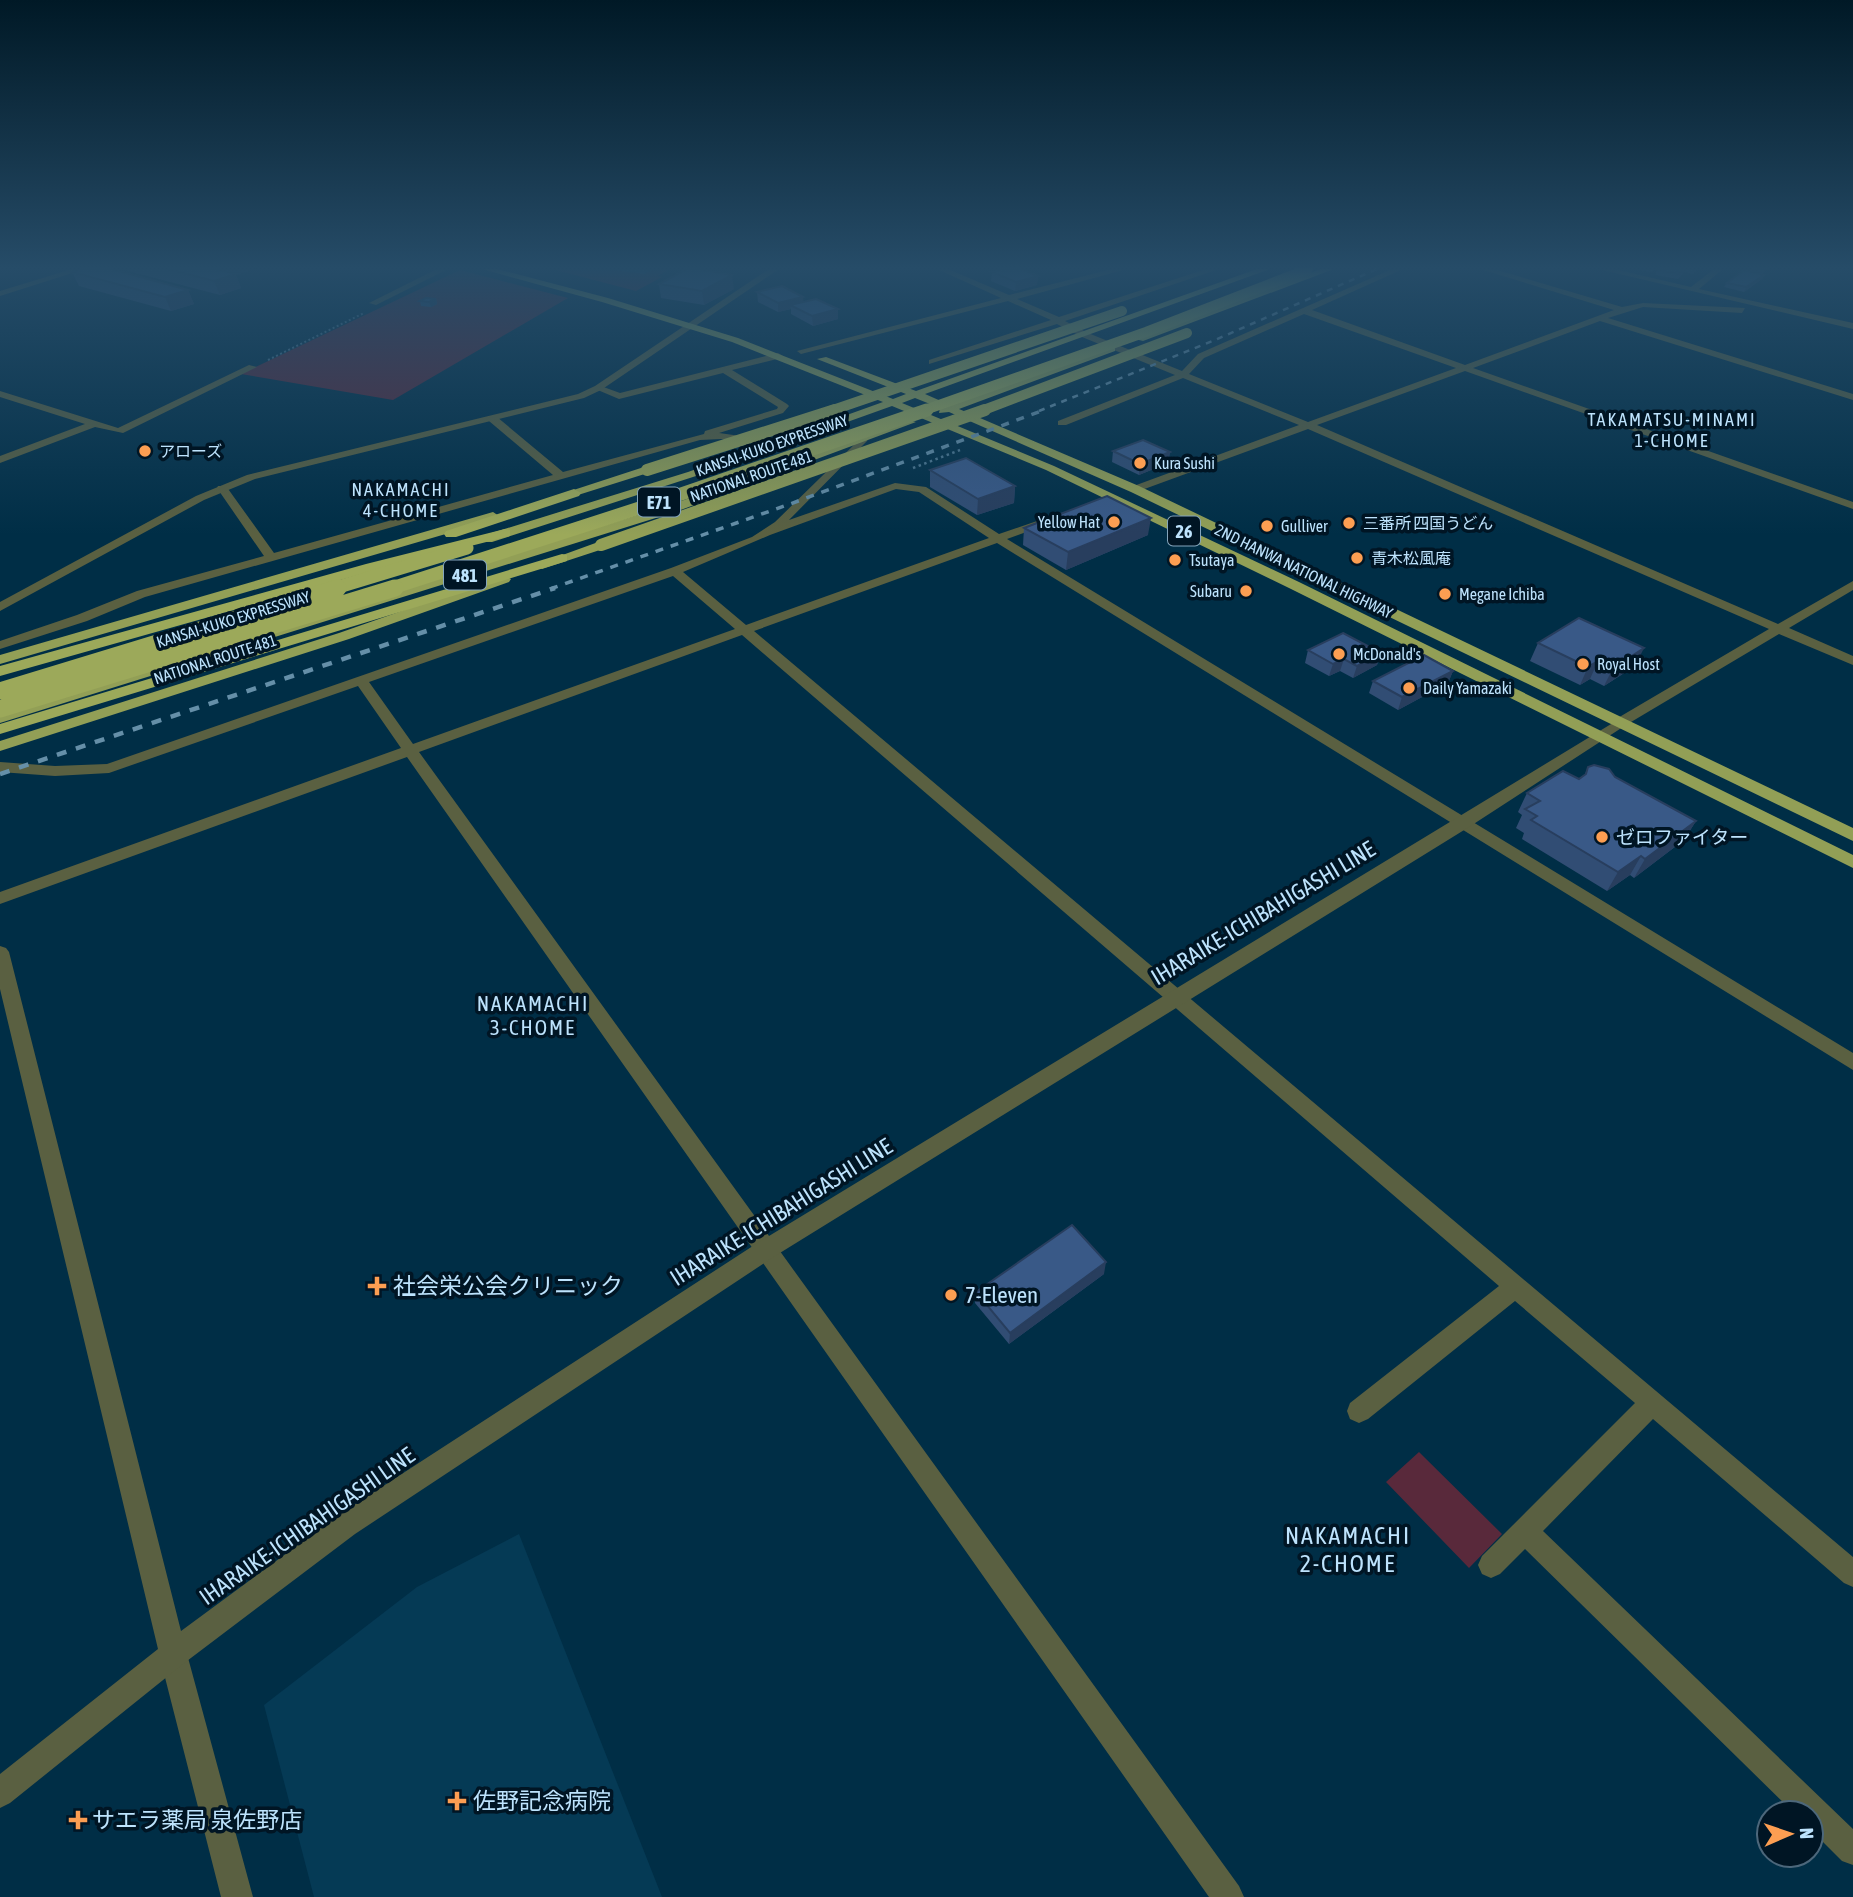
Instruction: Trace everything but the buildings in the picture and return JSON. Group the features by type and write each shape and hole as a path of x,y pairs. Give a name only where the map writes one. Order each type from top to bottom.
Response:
{"highway":[{"name":"2ND HANWA NATIONAL HIGHWAY","path":"782,358 1050,468 1114,498 1853,862"},
{"name":"2ND HANWA NATIONAL HIGHWAY","path":"817,358 918,395 1135,489 1853,835"},
{"name":"NATIONAL ROUTE 481","path":"0,660 574,493 988,358"},
{"name":"481","path":"0,684 505,533 692,474 1023,358"},
{"name":"KANSAI-KUKO EXPRESSWAY","path":"0,691 353,584 725,466 1043,358"},
{"name":"KANSAI-KUKO EXPRESSWAY","path":"0,709 345,603 698,489 1076,358"},
{"name":"481","path":"0,718 557,553 1089,358"},
{"name":"NATIONAL ROUTE 481","path":"0,746 344,636 557,553 601,545 891,445 1122,358"},
{"path":"256,598 574,493"},
{"path":"0,671 256,598 505,533"},
{"path":"0,729 342,624 557,553"}],"street":[{"path":"0,607 142,527 222,488 293,466 563,402 598,388 643,358"},
{"path":"598,388 619,396 772,358"},
{"path":"932,362 945,358"},
{"path":"1137,358 1310,426 1853,662"},
{"path":"1062,423 1184,374 1200,358"},
{"path":"1435,358 1853,506"},
{"path":"1135,489 1497,358"},
{"path":"1727,358 1853,397"},
{"path":"0,394 119,431 252,367"},
{"path":"0,645 82,618 141,594 699,437 780,411 783,406 724,370"},
{"path":"493,419 561,476"},
{"path":"0,460 93,424"},
{"path":"699,437 721,436 776,444"},
{"path":"765,533 779,524 863,439"},
{"path":"0,766 55,771 109,768 675,571 765,533 895,486 922,489 998,539 1853,1062"},
{"path":"222,488 271,557"},
{"path":"1100,503 1114,498"},
{"path":"0,898 1062,516"},
{"path":"675,571 1853,1574"},
{"name":"IHARAIKE-ICHIBAHIGASHI LINE","path":"0,1793 173,1654 346,1525 767,1249 1463,823 1621,722 1853,585"},
{"path":"361,681 1228,1897"},
{"path":"0,952 173,1654 237,1897"},
{"path":"1359,1411 1515,1287"},
{"path":"1490,1565 1652,1403"},
{"path":"1525,1531 1853,1850"}],"path":[{"path":"252,367 272,358"}],"shaded area":[{"path":"276,358 466,358 393,400 241,374"},
{"path":"1419,1452 1502,1534 1469,1568 1386,1482"},
{"name":"佐野記念病院","path":"519,1534 662,1897 314,1897 264,1705 417,1587"}],"railway":[{"path":"1039,411 1172,358"},
{"path":"550,589 1044,410"},
{"path":"0,774 555,588"}],"place":[{"name":"アローズ","path":"145,451"},
{"name":"Kura Sushi","path":"1140,463"},
{"name":"Yellow Hat","path":"1114,522"},
{"name":"三番所 四国うどん","path":"1349,523"},
{"name":"Gulliver","path":"1267,526"},
{"name":"青木松風庵","path":"1357,558"},
{"name":"Tsutaya","path":"1175,560"},
{"name":"Subaru","path":"1246,591"},
{"name":"Megane Ichiba","path":"1445,594"},
{"name":"McDonald's","path":"1339,654"},
{"name":"Royal Host","path":"1583,664"},
{"name":"Daily Yamazaki","path":"1409,688"},
{"name":"ゼロファイター","path":"1602,837"},
{"name":"社会栄公会クリニック","path":"377,1286"},
{"name":"7-Eleven","path":"951,1295"},
{"name":"佐野記念病院","path":"457,1801"},
{"name":"サエラ薬局 泉佐野店","path":"78,1820"}],"district":[{"name":"TAKAMATSU-MINAMI 1-CHOME","path":"1672,429"},
{"name":"NAKAMACHI 4-CHOME","path":"401,499"},
{"name":"NAKAMACHI 3-CHOME","path":"533,1015"},
{"name":"NAKAMACHI 2-CHOME","path":"1348,1549"}]}
